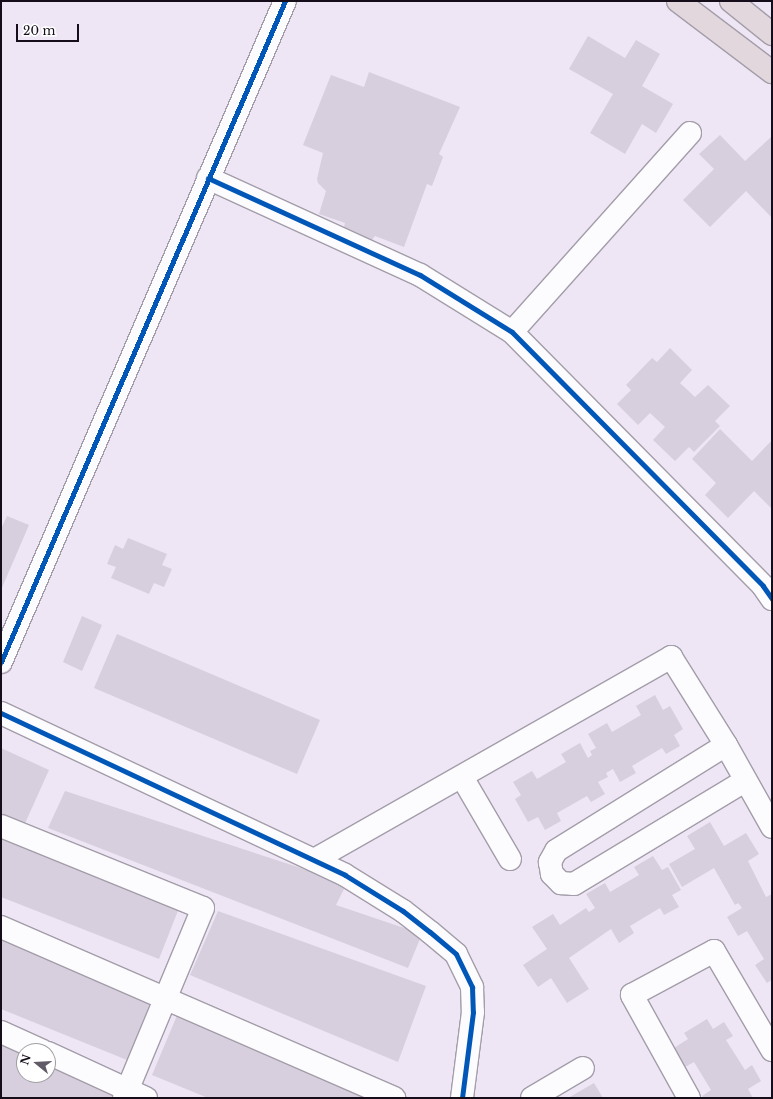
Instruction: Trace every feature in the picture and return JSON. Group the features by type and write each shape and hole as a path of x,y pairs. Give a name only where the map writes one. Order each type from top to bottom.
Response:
{"highway":[{"path":"678,1 772,72"},
{"path":"731,1 772,34"}],"street":[{"path":"1,662 285,1"},
{"path":"512,332 690,133"},
{"path":"208,178 420,275 512,332 771,597"},
{"path":"314,860 671,657 726,744 745,781 772,827"},
{"path":"1,713 314,860 362,885 403,911 456,954 463,964 472,987 473,1000 462,1098"},
{"path":"726,744 556,850 550,862 552,874 561,883 574,884 745,781"},
{"path":"462,777 510,859"},
{"path":"1,826 203,908 164,996 133,1095 56,1057"},
{"path":"1,927 164,996 394,1098"},
{"path":"689,1098 632,995 714,951 772,1050"},
{"path":"1,1032 25,1043"},
{"path":"532,1098 584,1068"}],"building":[{"path":"588,36 625,58 636,40 660,54 642,86 673,104 656,133 642,124 625,154 590,133 613,94 569,69"},
{"path":"369,72 460,107 439,154 443,157 432,186 427,184 404,247 375,236 372,240 344,227 345,223 319,214 326,191 318,183 317,179 323,153 303,145 331,75 364,87"},
{"path":"720,135 745,161 772,136 772,218 746,191 710,227 683,200 714,169 699,154"},
{"path":"670,348 692,370 680,383 695,397 708,385 730,406 715,421 720,426 694,452 689,447 675,461 653,440 665,427 650,413 638,425 617,404 631,390 626,385 652,358 657,362"},
{"path":"720,429 752,461 772,440 772,509 754,491 728,518 705,495 716,483 692,459"},
{"path":"7,516 29,525 1,590 1,529"},
{"path":"128,538 167,554 162,565 172,569 164,587 154,583 149,594 111,578 116,567 107,564 115,545 123,549"},
{"path":"82,616 102,625 82,671 63,662"},
{"path":"117,634 320,720 297,774 94,688"},
{"path":"655,695 663,710 670,706 683,729 674,735 680,746 666,754 662,748 632,766 636,773 620,782 613,769 606,773 608,777 598,782 605,794 591,802 587,796 557,813 561,821 545,830 538,817 528,822 515,799 521,795 513,782 532,771 537,779 566,762 561,754 580,743 588,758 592,755 590,751 596,748 588,734 607,723 612,732 641,715 636,706"},
{"path":"1,748 49,770 22,830 1,820"},
{"path":"65,791 347,883 336,905 422,934 408,968 48,828"},
{"path":"710,822 724,846 746,833 759,854 748,861 766,897 772,894 772,980 767,983 755,965 764,959 747,931 738,936 727,917 742,908 738,903 735,905 714,868 682,887 669,864 695,849 687,836"},
{"path":"1,829 185,893 159,959 1,897"},
{"path":"653,856 662,870 668,867 681,890 672,895 679,907 664,915 660,908 630,926 634,933 619,943 611,929 569,958 589,989 567,1003 551,978 538,987 523,965 547,949 532,927 553,914 560,925 586,908 589,912 595,908 586,894 605,883 610,892 639,875 634,867"},
{"path":"218,911 426,986 398,1062 190,975"},
{"path":"1,933 154,994 127,1060 1,1009"},
{"path":"181,1006 399,1098 208,1098 152,1075"},
{"path":"707,1019 713,1029 724,1022 733,1036 726,1040 745,1070 752,1065 761,1081 748,1089 753,1098 704,1098 702,1096 711,1090 694,1062 685,1067 674,1048 688,1039 684,1033"},
{"path":"1,1037 16,1046 16,1083 56,1083 56,1062 115,1088 111,1098 1,1098"},
{"path":"594,1083 603,1098 568,1098"}],"cycle path":[{"path":"1,662 285,1"},
{"path":"208,178 420,275 512,332 763,586 772,599"},
{"path":"1,713 345,875 403,911 430,932 456,954 472,987 473,1012 462,1098"}]}
